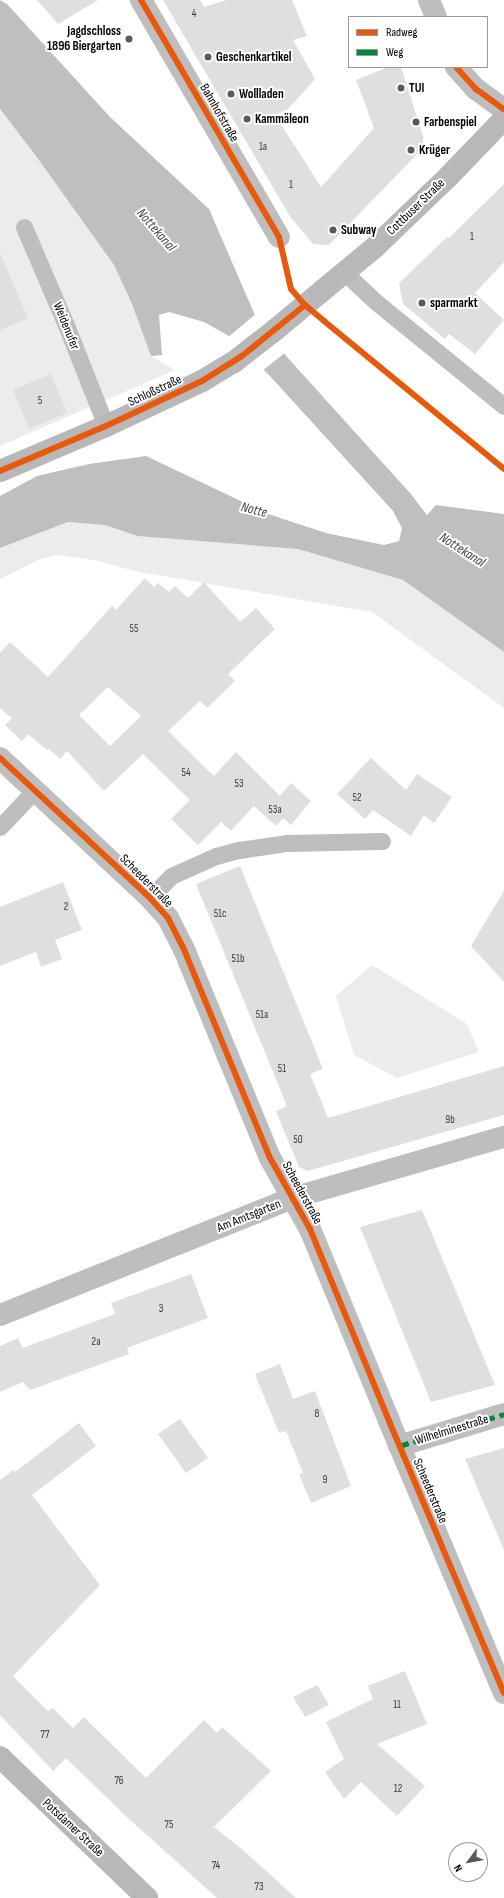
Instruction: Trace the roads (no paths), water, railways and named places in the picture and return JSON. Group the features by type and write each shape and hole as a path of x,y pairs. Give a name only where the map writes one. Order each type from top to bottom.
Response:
{"main road":[{"name":"Cottbuser Straße","path":"305,305 375,247 448,177 504,119"},
{"name":"Schloßstraße","path":"0,470 106,426 202,381 242,356 305,305"},
{"name":"Potsdamer Straße","path":"0,1757 147,1898"}],"street":[{"name":"Bahnhofstraße","path":"141,0 279,237"},
{"path":"429,0 436,16"},
{"path":"457,68 476,89 504,109"},
{"name":"Scheederstraße","path":"0,758 150,898 168,918 183,947 269,1156 310,1229 399,1446 500,1671 504,1693"},
{"name":"Am Amtsgarten","path":"0,1315 292,1198 504,1137"},
{"name":"Wilhelminestraße","path":"399,1446 504,1414"}],"lane":[{"name":"Weidenufer","path":"24,227 66,325 106,426"},
{"path":"344,272 376,302 504,406"},
{"path":"0,827 35,790"},
{"path":"150,898 171,876 216,856 239,850 287,842 382,842"}],"water":[{"path":"0,0 7,4 110,117 209,209 254,313 287,357 410,493 427,515 436,505 504,514 504,652 403,580 298,549 137,536 105,525 68,522 0,548 0,496 37,476 89,464 146,456 268,514 326,533 384,545 399,541 402,528 393,511 269,375 229,336 204,322 169,312 159,315 162,355 151,356 132,304 114,265 36,156 0,109"}],"place":[{"name":"Jagdschloss 1896 Biergarten","path":"129,39"},
{"name":"Geschenkartikel","path":"208,57"},
{"name":"TUI","path":"401,88"},
{"name":"Wollladen","path":"231,94"},
{"name":"Kammäleon","path":"247,119"},
{"name":"Farbenspiel","path":"416,122"},
{"name":"Krüger","path":"411,150"},
{"name":"Subway","path":"333,230"},
{"name":"sparmarkt","path":"422,303"}],"water label":[{"name":"Nottekanal","path":"156,230"},
{"name":"Notte","path":"254,510"},
{"name":"Nottekanal","path":"462,550"}]}
